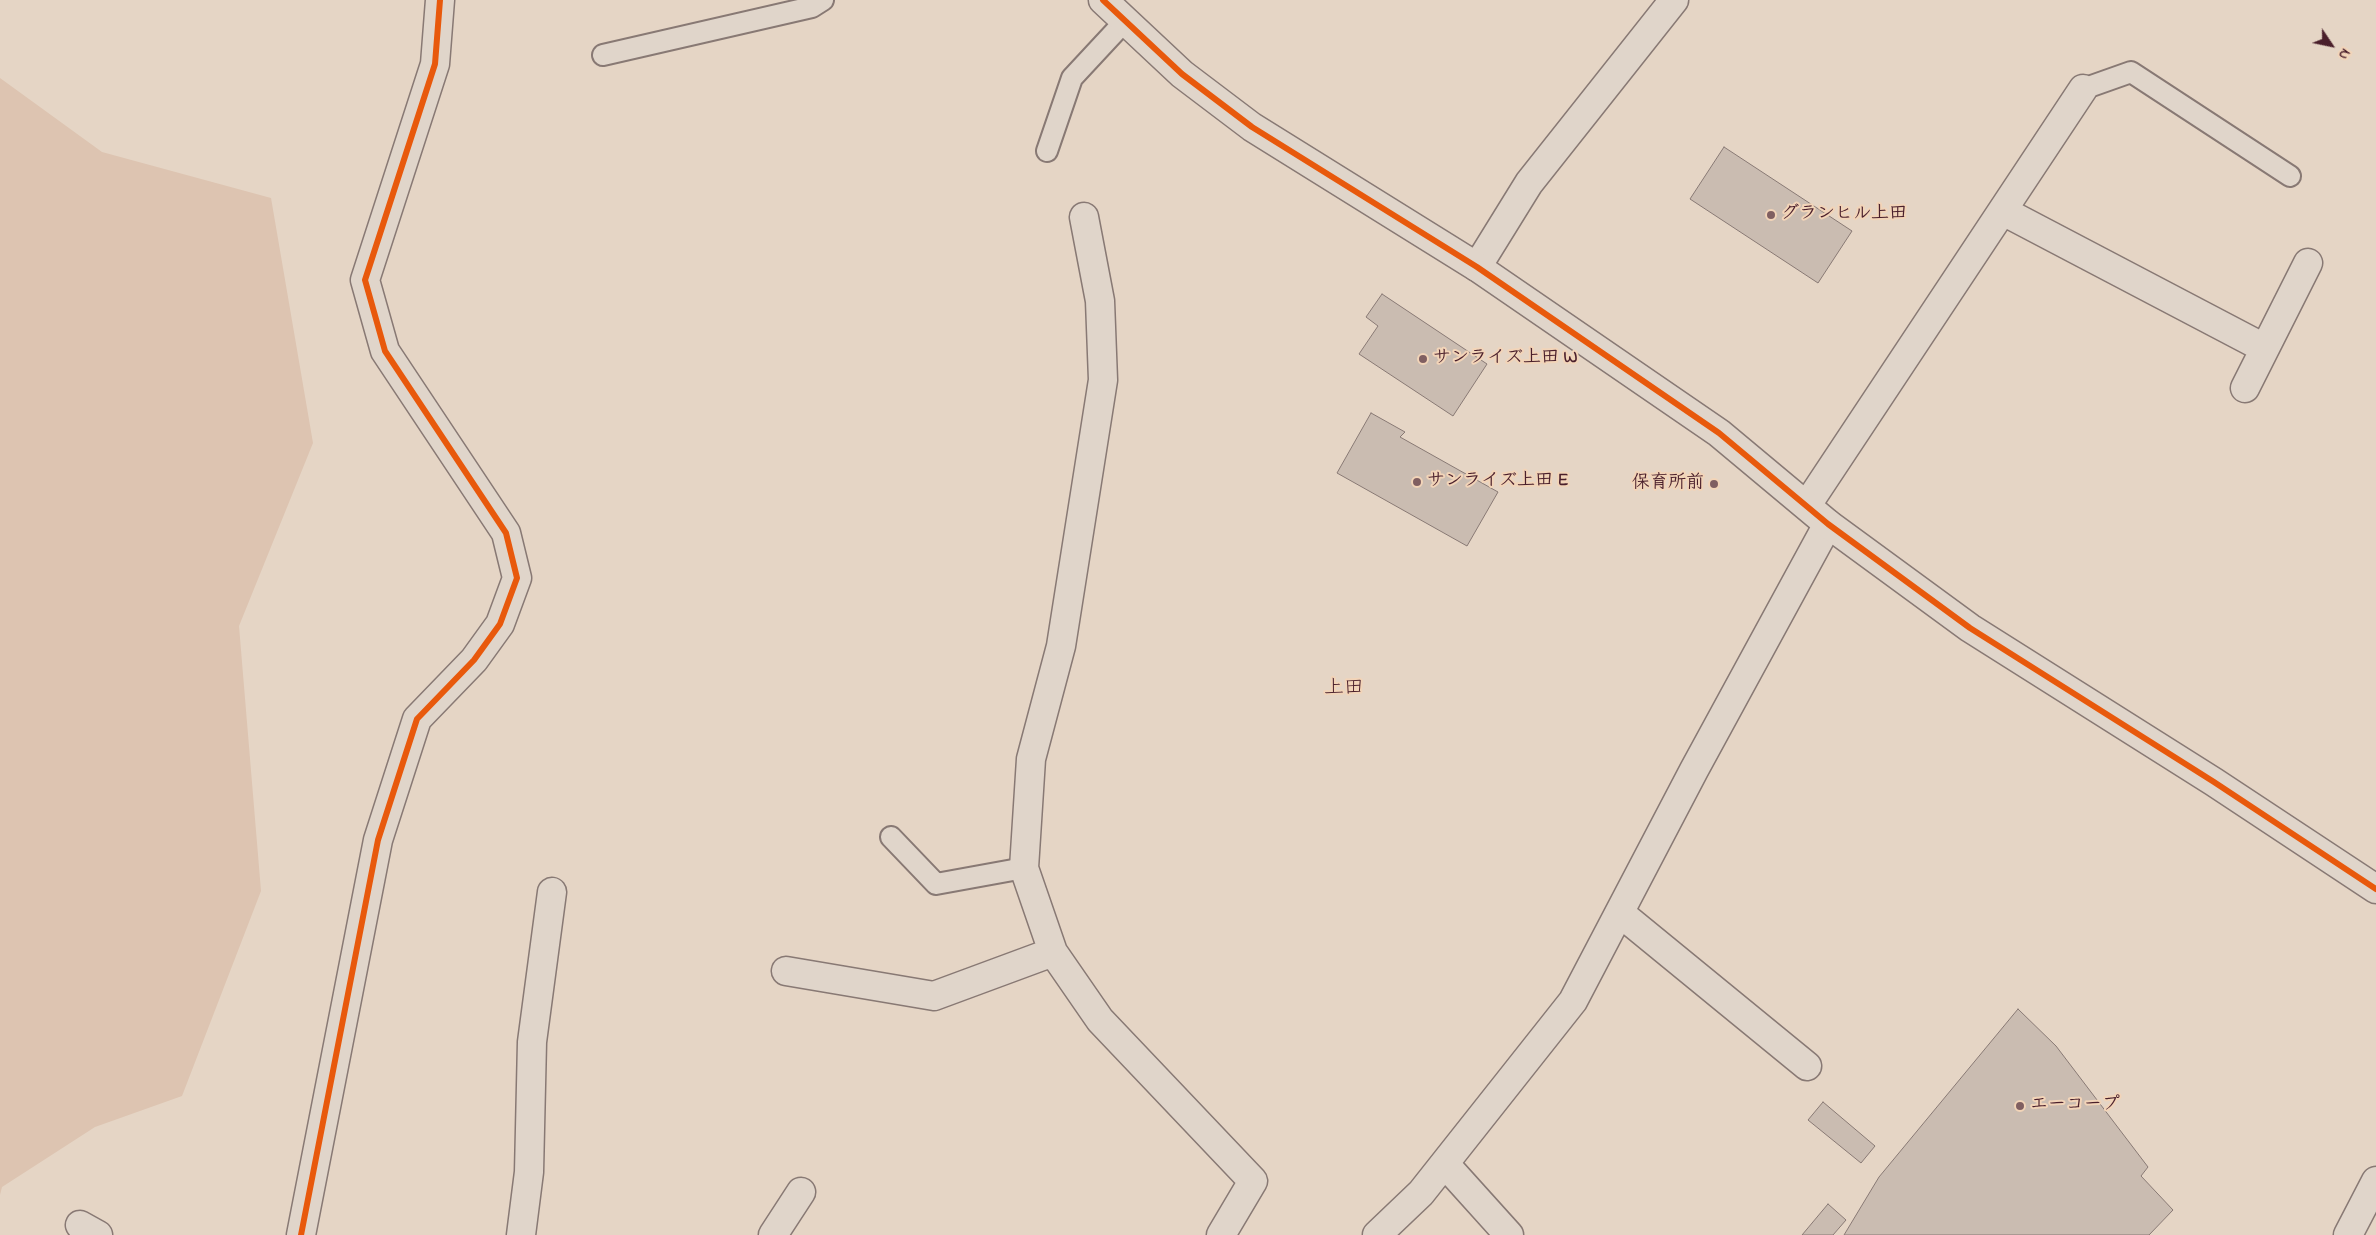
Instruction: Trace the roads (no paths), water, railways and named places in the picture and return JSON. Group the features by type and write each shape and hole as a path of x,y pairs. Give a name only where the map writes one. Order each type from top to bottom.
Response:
{"street":[{"path":"301,1235 378,840 417,719 474,660 500,624 517,578 506,533 385,351 365,280 436,64 440,0"},
{"path":"1103,0 1182,74 1252,127 1477,266 1719,433 1828,524 1970,628 2214,782 2376,889"},
{"path":"1477,266 1529,183 1674,0"},
{"path":"1807,505 2083,89"},
{"path":"2003,211 2264,348"},
{"path":"1084,217 1100,301 1103,380 1061,646 1031,759 1024,868 1053,952 1100,1020 1253,1181 1221,1235"},
{"path":"2245,388 2308,263"},
{"path":"1377,1235 1421,1193 1573,1001 1699,762 1828,524"},
{"path":"521,1235 529,1172 532,1042 552,892"},
{"path":"1620,913 1807,1066"},
{"path":"786,971 934,996 1053,952"},
{"path":"1445,1164 1509,1235"},
{"path":"2348,1235 2376,1181"},
{"path":"773,1235 801,1192"}],"lane":[{"path":"603,55 812,7 823,0"},
{"path":"1047,151 1072,78 1125,21"},
{"path":"2083,89 2131,72 2290,176"},
{"path":"891,837 936,884 1024,868"}],"place":[{"name":"グランヒル上田","path":"1771,215"},
{"name":"サンライズ上田 W","path":"1423,359"},
{"name":"サンライズ上田 E","path":"1417,482"},
{"name":"保育所前","path":"1714,484"},
{"name":"エーコープ","path":"2020,1106"}],"district":[{"name":"上田","path":"1344,690"}]}
